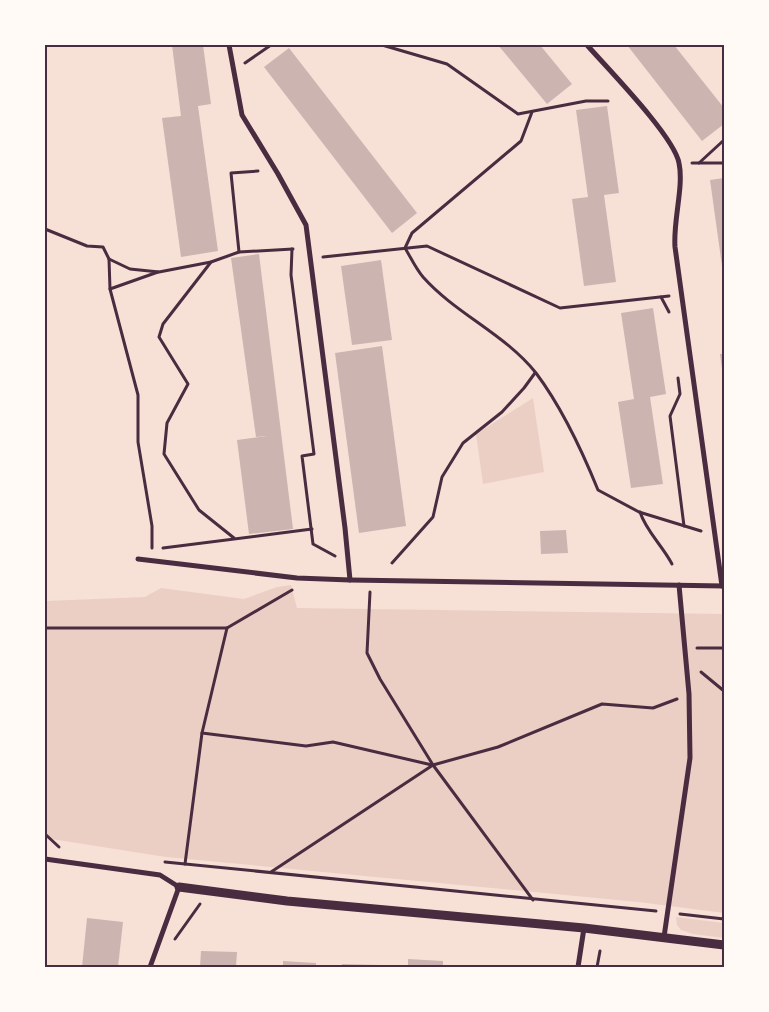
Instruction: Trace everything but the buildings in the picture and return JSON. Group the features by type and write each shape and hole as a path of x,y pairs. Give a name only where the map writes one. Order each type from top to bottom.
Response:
{"street":[{"path":"229,45 242,115 278,174 306,226 350,580"},
{"path":"138,559 297,578 723,586 681,295 674,228 680,185 679,163 674,147 587,45"},
{"path":"664,937 690,758 689,694 680,585"},
{"path":"45,858 160,875 179,887 202,890 306,903 584,928 724,946"},
{"path":"150,967 179,887"},
{"path":"578,967 584,928"}],"path":[{"path":"233,72 271,45"},
{"path":"382,45 447,64 518,114 586,101 608,100"},
{"path":"405,248 412,233 521,141 532,112"},
{"path":"699,163 724,140"},
{"path":"679,163 724,163"},
{"path":"239,252 231,173 258,171"},
{"path":"45,230 87,246 103,247 109,259 110,290 138,395 138,442 152,526 152,548 312,529"},
{"path":"310,258 428,246 560,308 681,295"},
{"path":"110,290 159,272 211,262 239,252 308,248"},
{"path":"405,248 422,277 462,312 494,334 535,372 564,419 588,464 598,490 639,512 714,534"},
{"path":"292,249 291,275 314,454 302,456 313,544 348,564"},
{"path":"109,259 130,269 159,272"},
{"path":"211,262 163,324 159,337 188,384 167,423 164,454 199,510 234,538"},
{"path":"660,297 669,311 670,320"},
{"path":"392,563 433,518 442,477 463,443 502,412 524,388 535,372"},
{"path":"677,376 680,394 670,416 684,526"},
{"path":"639,512 644,524 662,545 672,564"},
{"path":"45,628 227,628 295,588 297,578"},
{"path":"371,580 367,653 380,679 433,765 533,900"},
{"path":"184,864 202,733 227,628"},
{"path":"685,647 724,648"},
{"path":"686,661 724,690"},
{"path":"270,872 433,765 498,747 602,704 653,708 689,694"},
{"path":"202,733 306,746 333,742 433,765"},
{"path":"45,834 60,848 53,848"},
{"path":"157,861 724,919"},
{"path":"173,943 200,904 206,866"},
{"path":"598,967 600,951"}],"shaded area":[{"path":"533,398 544,472 483,484 476,434"},
{"path":"291,585 297,608 724,614 724,913 638,902 166,857 45,838 45,601 145,597 161,588 244,599 277,587"},
{"path":"676,917 724,923 724,938 693,934 681,930 677,925"}]}
